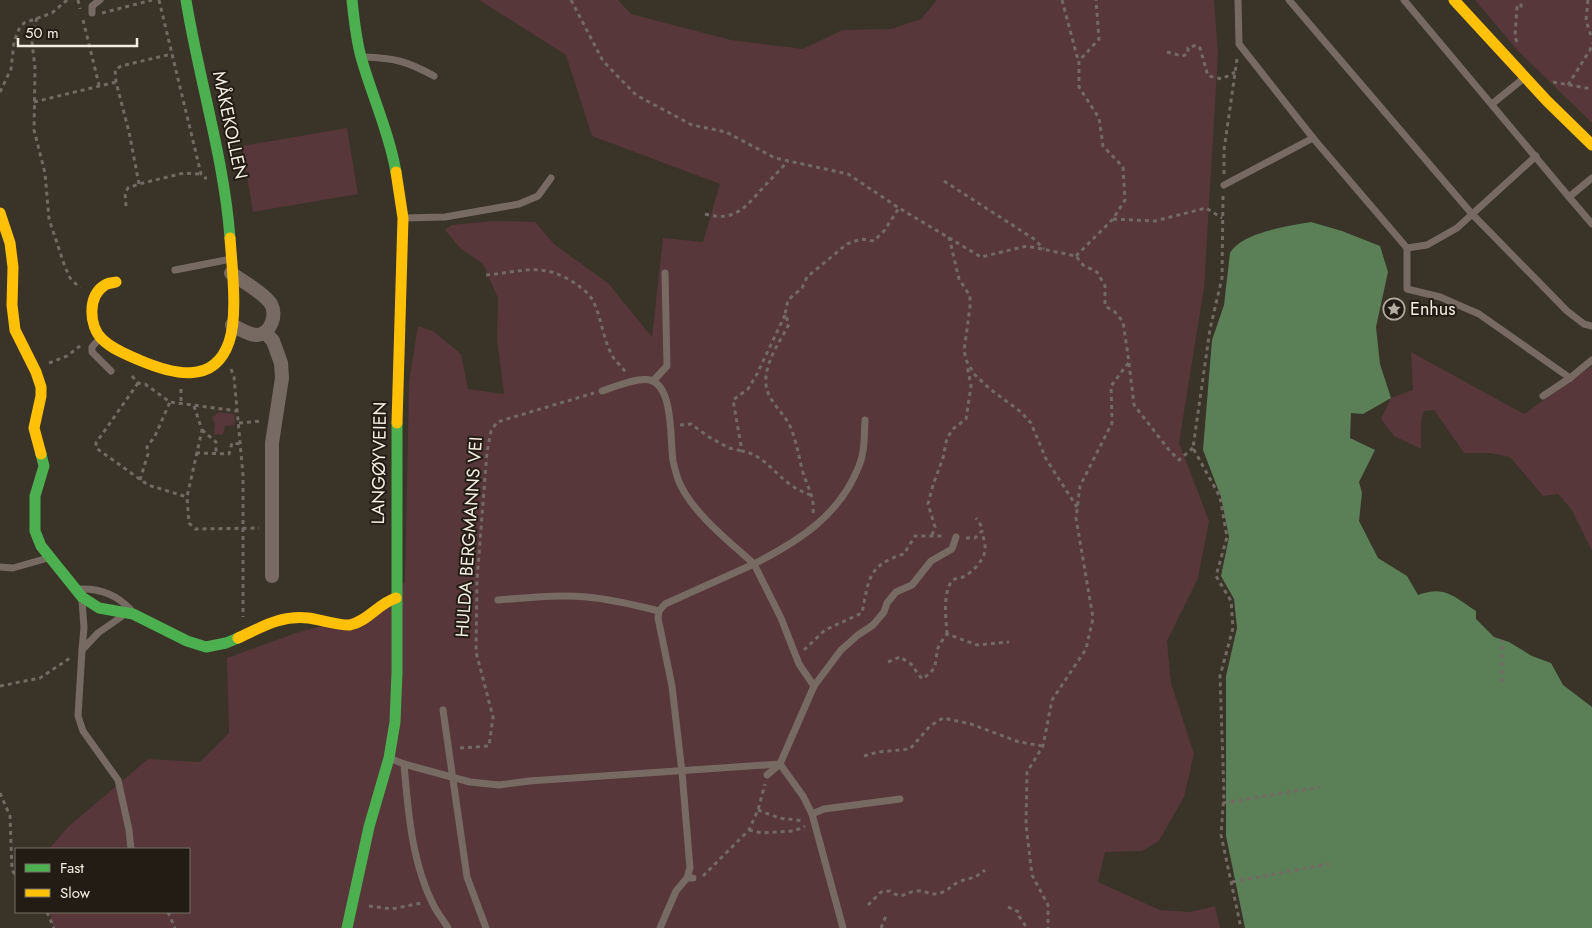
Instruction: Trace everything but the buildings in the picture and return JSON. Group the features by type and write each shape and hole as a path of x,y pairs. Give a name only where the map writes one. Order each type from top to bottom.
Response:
{"street":[{"name":"MÅKEKOLLEN","path":"186,0 223,176 230,224 232,325 227,348 221,358"},
{"name":"LANGØYVEIEN","path":"346,928 369,827 389,758 395,722 397,696 397,410 403,218 398,182 390,147 361,57 352,0"},
{"path":"1454,0 1525,78 1592,145"},
{"path":"0,213 10,242 13,267 13,318 19,340 36,372 41,387 41,396 34,428 44,466 35,496 34,520 38,540 79,593 99,608 133,614 186,641 206,647 226,643 280,619 306,618 349,625 366,617 386,602 396,598"},
{"path":"231,266 271,304 274,318 271,326 265,332 258,335 249,334 232,325"},
{"path":"116,282 104,285 98,292 91,311 94,326 108,344 156,367 183,374 194,374 203,371 221,358"},
{"path":"265,332 273,341 281,364 282,378 272,443 272,576"}],"lane":[{"path":"94,14 92,6 100,0"},
{"path":"1238,0 1239,44 1313,138 1407,248 1408,289 1440,297 1479,314 1570,378"},
{"path":"1289,0 1472,214 1567,311 1584,324 1592,326"},
{"path":"1404,0 1592,224"},
{"path":"361,57 391,58 417,67 434,76"},
{"path":"1492,104 1525,78"},
{"path":"1224,185 1313,138"},
{"path":"1407,248 1427,246 1457,228 1536,156"},
{"path":"403,218 445,217 519,204 538,196 551,178"},
{"path":"1570,197 1592,178"},
{"path":"175,270 231,266"},
{"path":"602,391 632,382 653,381 667,366 665,272"},
{"path":"99,334 92,347 92,352 111,371"},
{"path":"1542,396 1570,378 1592,360"},
{"path":"653,381 667,400 671,425 673,462 680,486 691,502 712,525 754,564 781,618 799,664 814,686"},
{"path":"660,928 676,892 690,878 690,868 672,686 658,618 659,611 665,604 754,564 793,543 836,508 860,466 865,420"},
{"path":"767,775 780,764 814,686 841,650 872,625 884,612 887,603 896,592 912,585 931,561 952,549 956,537"},
{"path":"0,568 13,568 50,557"},
{"path":"82,650 98,632 115,620 133,614 122,601 103,591 88,589 79,593 84,628 82,650 78,716 87,737 118,780 131,848"},
{"name":"HULDA BERGMANNS VEI","path":"498,600 586,596 659,611"},
{"path":"443,710 467,877 486,928"},
{"path":"389,758 470,782 499,785 529,781 780,764"},
{"path":"404,764 410,821 418,862 432,900 448,928"},
{"path":"780,764 803,796 812,814 843,928"},
{"path":"812,814 824,809 900,799"}],"path":[{"path":"0,92 11,69 14,42 19,29 24,23 52,13 67,0"},
{"path":"94,14 152,0"},
{"path":"159,0 201,174 204,178 223,176"},
{"path":"571,0 603,61 636,95 692,126 726,132 775,158 848,174 899,208 982,257 1027,246 1076,256 1083,265 1097,272 1105,286 1105,306 1115,312 1123,322 1134,405 1179,460 1193,448"},
{"path":"1062,0 1079,61 1079,87 1099,118 1102,146 1123,167 1125,200 1112,219 1076,256"},
{"path":"1079,61 1099,39 1096,0"},
{"path":"1515,36 1517,7 1520,8 1521,0"},
{"path":"1588,0 1586,20 1592,39"},
{"path":"82,16 99,85"},
{"path":"37,18 32,42 35,68 34,130 45,173 49,219 65,267 76,285 86,293"},
{"path":"1239,44 1224,150 1222,278 1210,329 1193,448 1220,497 1227,537 1216,576 1231,601 1233,628 1220,676 1223,803 1221,835 1241,928"},
{"path":"1568,85 1592,44"},
{"path":"1167,52 1182,56 1188,54 1188,48 1196,45 1200,48 1208,76 1222,78 1235,72"},
{"path":"139,184 115,73 117,67 172,54"},
{"path":"1550,81 1592,89"},
{"path":"34,102 116,82"},
{"path":"705,214 724,217 735,214 745,208 788,161"},
{"path":"126,206 124,197 126,190 139,184 184,173 201,174"},
{"path":"944,181 1034,239 1044,249"},
{"path":"742,451 733,400 748,389 752,382 785,314 788,300 802,288 806,277 848,244 861,239 874,241 884,231 899,208"},
{"path":"1112,219 1154,221 1206,208 1222,218"},
{"path":"932,535 935,527 928,504 948,438 954,428 966,419 971,386 964,351 970,296 959,279 948,237"},
{"path":"486,275 521,269 545,270 564,276 583,289 594,301 612,356 622,366 632,382"},
{"path":"785,314 788,324 770,360 766,384 774,404 788,423 798,447 802,469 814,502 811,530"},
{"path":"36,372 48,363 67,356 99,334"},
{"path":"221,358 232,371 234,377 241,444 244,527 242,616"},
{"path":"967,362 975,375 990,389 1021,412 1031,423 1046,459 1078,507"},
{"path":"1048,928 1048,905 1032,875 1026,825 1028,772 1043,746 1052,700 1086,649 1093,618 1076,518 1080,486 1112,423 1111,386 1129,362"},
{"path":"138,383 95,446 148,485 187,497"},
{"name":"HULDA BERGMANNS VEI","path":"449,749 489,746 493,717 476,652 477,580 487,452 491,431 497,422 602,391"},
{"path":"140,480 148,454 147,447 155,436 170,402"},
{"path":"194,406 202,430 216,442 216,454"},
{"path":"239,423 275,420"},
{"path":"671,425 691,424 729,448 753,452 787,483 812,496"},
{"path":"202,430 187,497 189,523 195,529 272,528"},
{"path":"196,453 229,454 232,443 241,444"},
{"path":"888,662 900,657 911,664 922,679 932,673 937,660 938,647 947,634 946,604 950,583 954,579 962,578 970,573 978,564 985,551 982,527 976,518"},
{"path":"799,664 804,650 825,630 862,613 870,576 886,559 904,554 915,536 932,535 970,539 975,538 982,531"},
{"path":"947,634 977,645 1010,642"},
{"path":"1502,640 1502,682"},
{"path":"0,686 40,678 82,650"},
{"path":"864,756 878,752 910,749 930,726 943,718 971,724 1020,742 1043,746"},
{"path":"690,878 704,876 750,830 758,810 767,775"},
{"path":"1223,803 1320,786"},
{"path":"0,793 10,816 12,870 15,874"},
{"path":"758,810 779,818 815,822"},
{"path":"750,830 762,833 794,831 815,822"},
{"path":"1232,882 1329,864"},
{"path":"868,904 881,892 890,891 896,896 905,896 920,890 932,894 941,893 949,890 960,881 971,880 984,870"},
{"path":"351,908 371,905 392,909 432,900"},
{"path":"1008,907 1019,912 1019,916 1027,928"},
{"path":"47,913 54,928"},
{"path":"168,913 174,928"},
{"path":"881,928 886,916"}],"shaded area":[{"path":"479,0 618,0 631,14 731,40 803,49 842,30 891,29 921,19 937,0 1214,0 1218,55 1204,288 1179,443 1209,521 1198,578 1167,641 1171,683 1194,754 1184,797 1159,841 1142,851 1105,852 1098,882 1160,910 1190,912 1215,906 1220,928 53,928 50,913 190,913 190,848 50,848 68,827 148,759 200,762 229,733 227,658 296,633 362,615 405,582 409,382 418,326 433,331 461,354 468,389 504,394 497,340 498,298 483,264 460,248 445,230 451,225 494,221 535,222 555,245 608,283 652,337 663,238 703,242 720,184 592,136 566,55"},
{"path":"1475,0 1592,0 1592,123 1519,52"},
{"path":"347,128 358,194 253,212 242,146"},
{"path":"1311,222 1342,231 1380,246 1388,272 1376,327 1380,364 1391,398 1363,414 1351,413 1350,438 1375,450 1359,482 1362,493 1359,521 1378,558 1407,576 1418,595 1435,591 1455,597 1476,611 1476,619 1494,637 1509,642 1532,656 1551,663 1563,685 1592,707 1592,928 1245,928 1226,836 1226,676 1237,628 1234,599 1221,576 1229,537 1221,497 1203,450 1212,340 1224,305 1230,253 1236,246 1255,235"},
{"path":"1411,352 1524,414 1592,366 1592,551 1572,510 1558,494 1543,496 1510,457 1489,453 1464,453 1434,410 1424,411 1421,419 1421,449 1394,436 1381,419 1391,398 1413,390"},
{"path":"218,412 234,414 235,425 225,426 223,435 214,434 215,424 212,418"}],"traffic: fast":[{"path":"186,0 217,149 230,238"},
{"path":"352,0 356,36 361,57 389,143 396,172"},
{"path":"347,928 369,827 389,758 395,722 397,672 397,423"},
{"path":"41,454 44,466 35,496 35,531 41,546 82,597 99,608 133,614 187,641 206,647 226,643 238,638"}],"traffic: slow":[{"path":"1454,0 1547,101 1592,145"},
{"path":"396,172 403,218 397,423"},
{"path":"0,213 10,243 13,267 12,305 15,330 36,372 41,387 41,396 34,428 41,454"},
{"path":"116,282 106,284 99,290 93,303 92,319 94,327 102,339 125,354 152,365 178,372 191,373 203,371 222,356 232,332 234,291 230,238"},
{"path":"238,638 264,626 289,618 308,618 350,625 362,620 390,600 396,598"}],"place":[{"name":"Enhus","path":"1394,309"}]}
